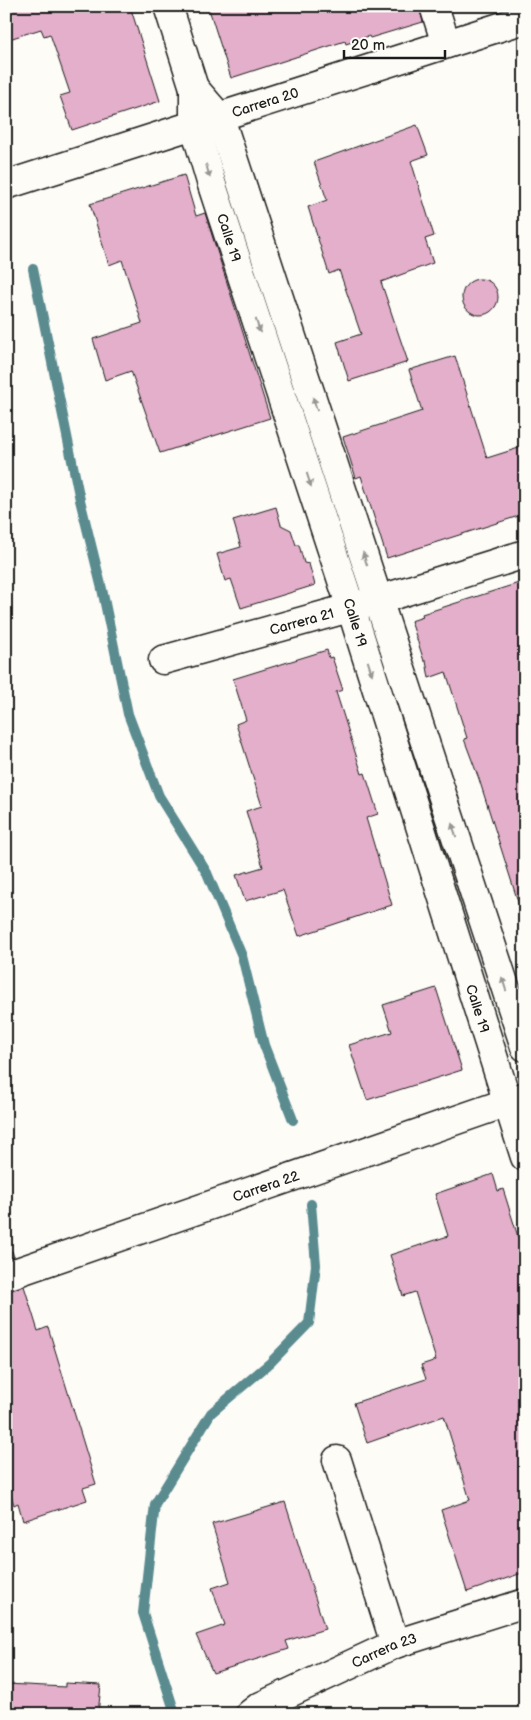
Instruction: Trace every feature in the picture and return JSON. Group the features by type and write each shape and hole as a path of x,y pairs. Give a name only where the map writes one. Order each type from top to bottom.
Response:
{"street":[{"name":"Calle 19","path":"168,6 194,88 194,124 214,192 350,608 516,1100 525,1157"},
{"path":"434,6 446,44"},
{"name":"Carrera 20","path":"6,185 525,19"},
{"name":"Calle 19","path":"194,88 220,118 525,1047"},
{"name":"Carrera 21","path":"163,660 378,600 525,554"},
{"name":"Carrera 22","path":"6,1276 516,1100"},
{"path":"337,1460 395,1644"},
{"name":"Carrera 23","path":"250,1714 259,1707 395,1644 525,1603"}],"building":[{"path":"6,6 130,6 160,101 72,130 60,96 70,93 50,34 44,36 41,29 6,40"},
{"path":"208,6 419,6 423,22 346,44 345,41 231,78"},
{"path":"417,125 428,155 411,161 434,236 425,239 433,263 381,282 408,362 349,381 337,342 361,334 339,270 329,274 308,207 327,200 314,162"},
{"path":"184,175 196,216 205,213 270,418 160,453 131,371 105,380 93,339 142,323 122,260 109,265 90,204"},
{"path":"480,279 492,285 498,297 492,309 480,315 468,309 462,297 468,285"},
{"path":"455,356 487,458 525,446 525,514 387,558 361,476 356,478 343,437 422,411 409,370"},
{"path":"276,507 281,525 291,530 296,545 299,545 304,563 309,564 315,585 241,608 231,579 225,581 217,554 241,547 233,520"},
{"path":"525,581 525,904 519,905 479,779 464,739 467,738 446,672 429,678 426,661 424,661 411,621 423,617 422,614"},
{"path":"327,650 329,658 332,657 343,690 336,692 362,774 365,773 378,814 366,818 392,905 299,936 283,890 245,901 236,875 263,867 246,811 262,806 236,724 246,720 233,679"},
{"path":"436,988 462,1070 367,1100 349,1045 392,1032 383,1005"},
{"path":"493,1174 498,1191 503,1189 525,1259 525,1572 467,1592 441,1510 470,1500 444,1416 367,1443 354,1403 426,1379 421,1365 436,1360 415,1292 403,1296 390,1255 448,1236 435,1194"},
{"path":"6,1251 12,1251 14,1257 6,1259"},
{"path":"24,1286 38,1331 48,1327 96,1484 83,1488 87,1500 23,1521 18,1503 14,1505 6,1479 6,1291"},
{"path":"285,1502 325,1629 286,1641 289,1649 213,1673 196,1635 225,1625 212,1588 230,1582 212,1524"},
{"path":"65,1683 101,1685 98,1714 6,1714 6,1684 65,1687"}],"waterway":[{"path":"33,269 80,500 102,589 128,714 159,796 207,873 242,956 264,1045 293,1120"},
{"path":"173,1707 143,1613 155,1504 211,1413 270,1363 309,1323 316,1265 311,1204"}]}
